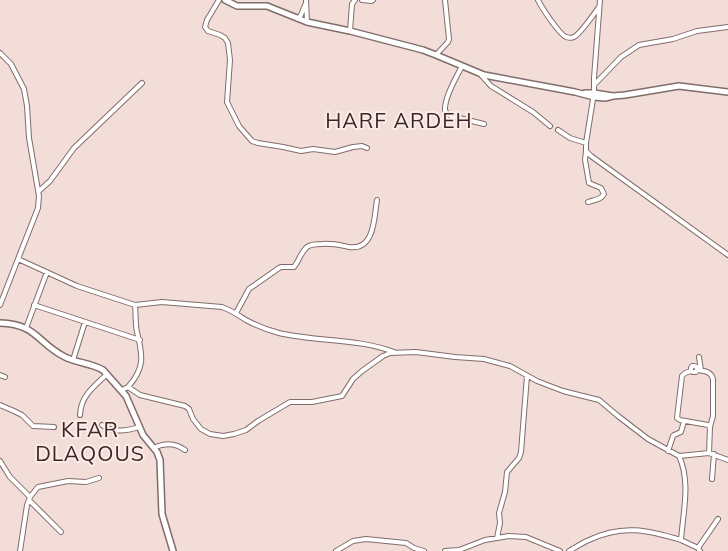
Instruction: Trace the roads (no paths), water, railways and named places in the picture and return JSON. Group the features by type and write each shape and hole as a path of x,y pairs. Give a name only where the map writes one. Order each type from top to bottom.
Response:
{"main road":[{"path":"225,0 237,6 267,6 307,22 350,31 436,55 479,73 501,79 583,94 605,98 679,86 728,92"},
{"path":"0,323 15,324 26,328 56,352 73,360 95,365 103,370 122,390 129,401 146,440 154,448 158,456 161,468 162,514 174,551"}],"street":[{"path":"219,0 207,20 206,27 208,31 222,36 228,43 230,60 227,102 239,126 252,141 301,151 313,149 335,152 353,147 362,146 367,148"},
{"path":"298,19 304,10 306,0"},
{"path":"306,0 307,22"},
{"path":"350,31 352,4 355,0"},
{"path":"362,0 373,0"},
{"path":"436,55 449,39 445,0"},
{"path":"538,0 558,29 570,38 578,33 599,7"},
{"path":"588,202 600,199 604,194 601,188 589,183 585,160 594,95 600,0"},
{"path":"594,85 621,57 635,46 673,39 697,31 728,27"},
{"path":"0,53 11,64 24,89 29,138 39,191 38,208 0,305"},
{"path":"462,66 446,103 445,111 451,116 484,124"},
{"path":"479,73 491,86 533,112 550,126"},
{"path":"39,191 50,181 74,148 142,83"},
{"path":"558,130 570,138 586,143"},
{"path":"586,150 591,156 728,255"},
{"path":"236,313 249,289 279,268 294,267 305,249 309,246 332,243 355,247 362,246 371,237 377,200"},
{"path":"18,259 78,286 136,305 159,302 210,305 222,307 261,328 276,332 316,339 367,344 395,352 416,352 484,359 506,364 527,376 563,391 599,400 643,435 679,456 711,453 728,460"},
{"path":"26,328 46,272"},
{"path":"34,305 140,340"},
{"path":"122,390 128,387 136,377 142,363 142,347 137,332 136,305"},
{"path":"73,360 85,322"},
{"path":"128,387 140,395 185,406 189,409 198,426 205,432 216,436 228,436 246,430 254,423 290,402 312,402 342,396 353,379 362,371 383,356 395,352"},
{"path":"699,370 700,357"},
{"path":"710,427 678,419 682,376 691,371 693,366 699,370 710,372 713,379 713,416 710,427 712,479"},
{"path":"80,415 84,398 107,374"},
{"path":"0,375 5,376"},
{"path":"498,538 507,472 519,458 521,452 527,376"},
{"path":"0,405 22,415 32,426 54,427"},
{"path":"668,451 674,434 682,432 684,420"},
{"path":"102,425 122,431 139,427"},
{"path":"154,448 168,444 179,446 185,450"},
{"path":"679,456 684,469 685,485 685,507 681,540"},
{"path":"0,461 10,477 61,532"},
{"path":"20,551 30,499 40,486 68,481 86,482 99,478"},
{"path":"569,551 591,539 625,529 650,531 681,540 699,550 718,519"},
{"path":"445,551 459,550 480,542 509,536 522,536 560,551"},
{"path":"336,551 353,542 366,539 406,543 424,551"}],"district":[{"name":"HARF ARDEH","path":"399,121"},
{"name":"KFAR DLAQOUS","path":"90,442"}]}
